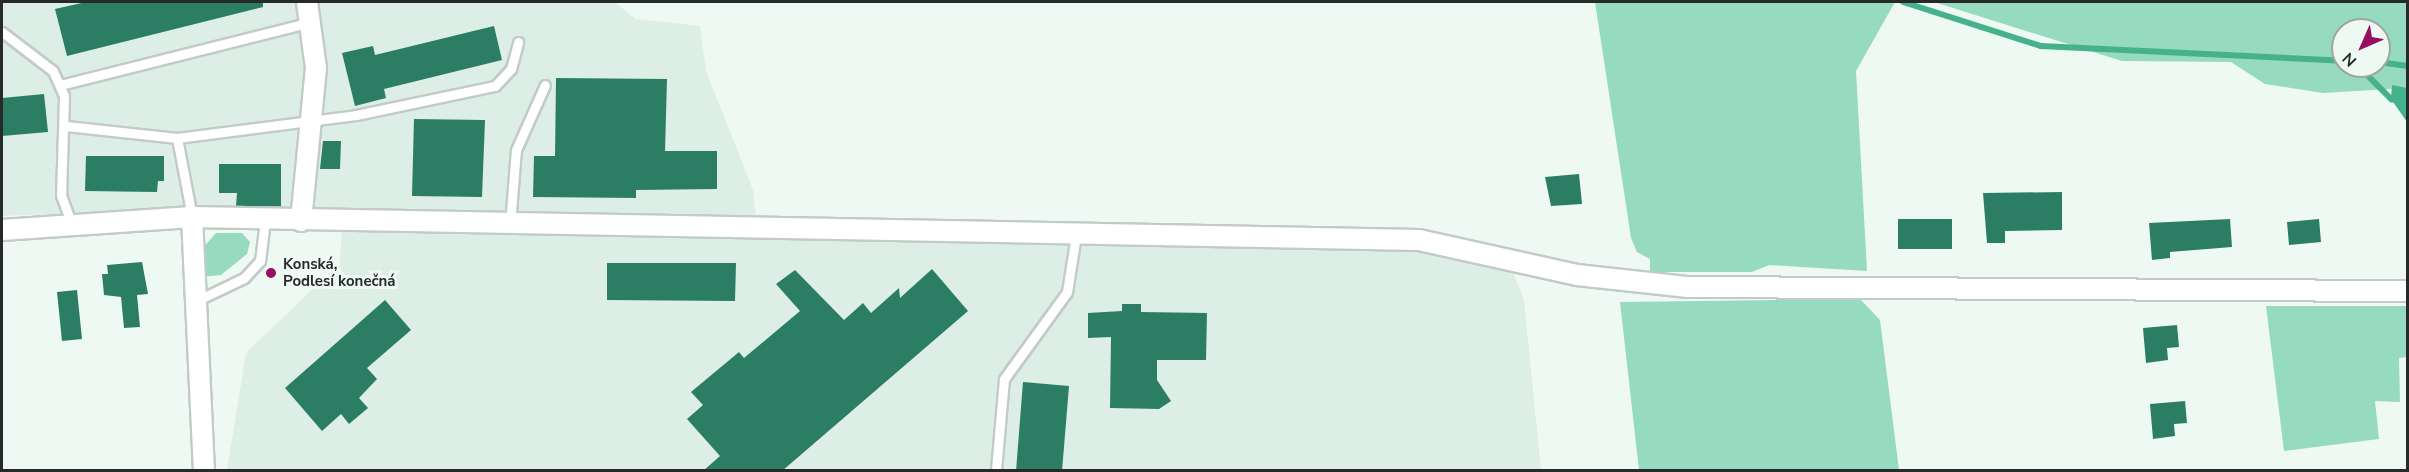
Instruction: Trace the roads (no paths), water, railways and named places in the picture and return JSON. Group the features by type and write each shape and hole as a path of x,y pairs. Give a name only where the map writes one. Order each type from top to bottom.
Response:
{"street":[{"path":"301,221 316,68 312,21 307,2"},
{"path":"192,217 194,302 204,471"},
{"path":"2,230 192,217 301,221 1419,240 1577,275 1688,287 2408,291"}],"lane":[{"path":"60,85 312,21"},
{"path":"2,32 29,48 53,71 60,85 66,126 61,195 72,226"},
{"path":"66,126 177,138 310,117 356,116 495,86 511,69 518,42"},
{"path":"510,224 516,150 545,85"},
{"path":"177,138 192,217"},
{"path":"194,302 244,279 260,261 265,219"},
{"path":"996,471 1004,379 1067,292 1076,235"}],"waterway":[{"path":"1903,2 2041,46 2331,60"},
{"path":"2391,64 2408,66"},
{"path":"2370,78 2391,99 2408,103"}],"place":[{"name":"Konská, Podlesí konečná","path":"271,273"}]}
